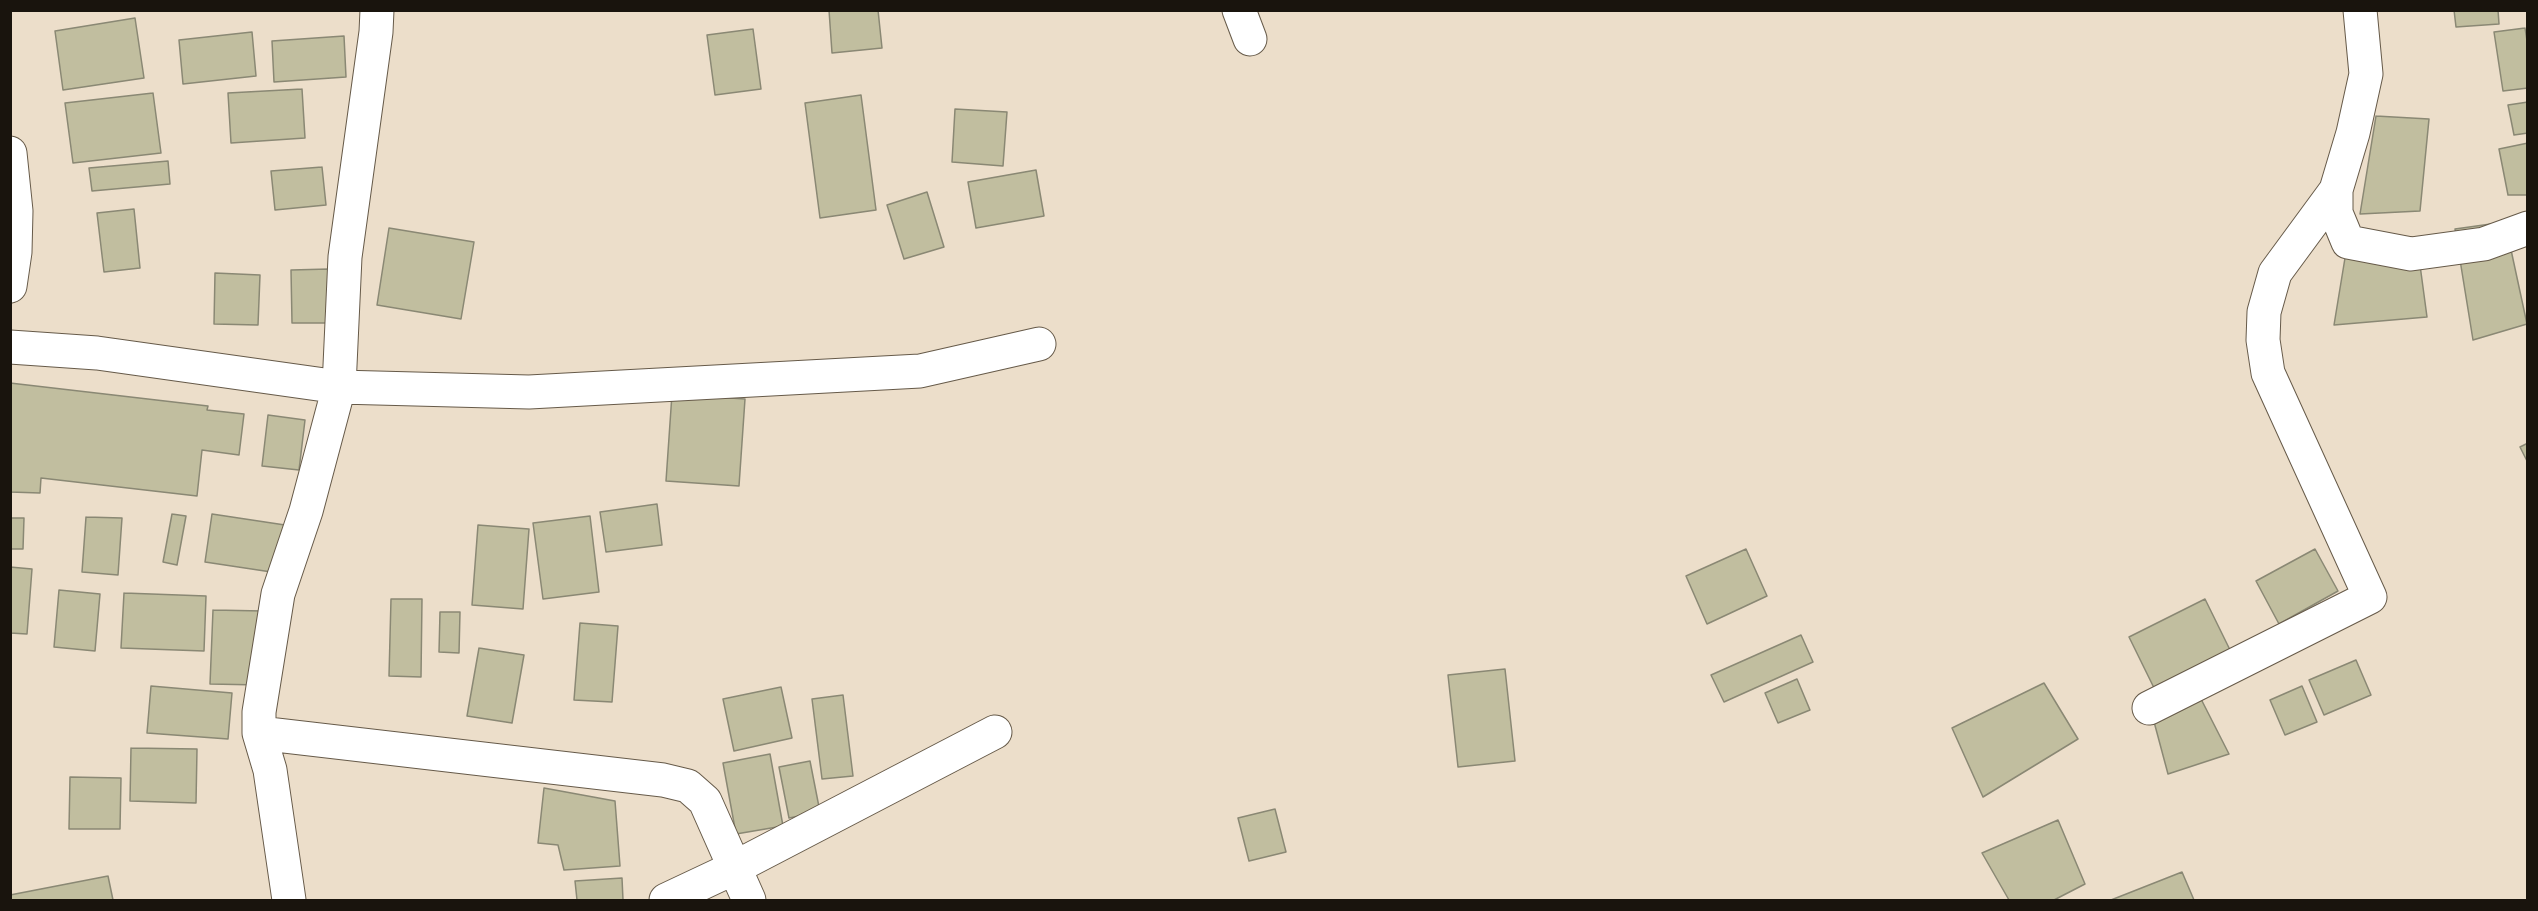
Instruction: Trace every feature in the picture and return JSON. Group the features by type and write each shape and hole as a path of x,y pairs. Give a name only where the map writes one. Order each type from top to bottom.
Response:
{"street":[{"path":"289,900 270,770 259,733 259,712 278,594 306,511 339,387 345,257 376,32 376,10"},
{"path":"2360,10 2366,74 2353,133 2336,190 2336,213 2341,230 2351,244 2411,254 2484,244 2528,228"},
{"path":"10,153 16,212 15,252 10,286"},
{"path":"2149,708 2370,597 2268,373 2263,340 2264,312 2275,273 2336,190"},
{"path":"10,347 97,352 339,387 529,392 920,371 1039,344"},
{"path":"666,900 734,868 995,732"},
{"path":"259,733 663,780 688,786 705,801 749,900"}],"building":[{"path":"829,10 878,10 882,48 832,53"},
{"path":"2454,10 2498,10 2499,24 2456,27"},
{"path":"135,18 144,78 63,90 55,31"},
{"path":"2525,28 2528,47 2528,88 2503,91 2494,32"},
{"path":"753,29 761,89 715,95 707,35"},
{"path":"252,32 256,76 183,84 179,40"},
{"path":"344,36 346,77 274,82 272,41"},
{"path":"302,89 305,138 231,143 228,93"},
{"path":"153,93 161,153 73,163 65,103"},
{"path":"861,95 876,210 820,218 805,103"},
{"path":"2528,102 2528,133 2514,135 2508,105"},
{"path":"955,109 1007,112 1003,166 952,162"},
{"path":"2376,116 2429,119 2420,211 2360,214"},
{"path":"2528,143 2528,195 2508,195 2499,149"},
{"path":"168,161 170,184 92,191 89,168"},
{"path":"322,167 326,205 275,210 271,171"},
{"path":"1036,170 1044,216 976,228 968,182"},
{"path":"927,192 944,247 904,259 887,205"},
{"path":"134,209 140,268 104,272 97,213"},
{"path":"2505,222 2527,324 2473,340 2455,229"},
{"path":"389,228 474,242 461,319 377,305"},
{"path":"2345,258 2420,265 2427,317 2334,325"},
{"path":"329,269 330,323 292,323 291,270"},
{"path":"215,273 260,275 258,325 214,324"},
{"path":"10,383 208,406 207,410 244,414 239,455 202,450 197,496 41,478 40,493 10,492"},
{"path":"672,394 745,399 739,486 666,481"},
{"path":"268,415 305,420 299,470 262,466"},
{"path":"2528,443 2528,463 2520,447"},
{"path":"657,504 662,545 606,552 600,512"},
{"path":"172,514 186,516 177,565 163,562"},
{"path":"212,514 285,525 278,573 205,562"},
{"path":"590,516 599,592 543,599 533,523"},
{"path":"86,517 122,518 118,575 82,572"},
{"path":"10,518 24,518 23,549 10,549"},
{"path":"478,525 529,529 523,609 472,605"},
{"path":"1746,549 1767,596 1707,624 1686,576"},
{"path":"2315,549 2338,591 2279,624 2256,581"},
{"path":"10,567 32,569 27,634 10,633"},
{"path":"59,590 100,594 95,651 54,647"},
{"path":"124,593 206,596 204,651 121,648"},
{"path":"391,599 422,599 421,677 389,676"},
{"path":"2205,599 2233,656 2157,694 2129,637"},
{"path":"213,610 263,611 260,685 210,684"},
{"path":"440,612 460,612 459,653 439,652"},
{"path":"580,623 618,626 612,702 574,700"},
{"path":"1801,635 1813,662 1724,702 1711,675"},
{"path":"479,648 524,655 512,723 467,716"},
{"path":"2356,660 2371,695 2324,715 2309,680"},
{"path":"1505,669 1515,761 1458,767 1448,675"},
{"path":"1797,679 1810,710 1778,723 1765,693"},
{"path":"2044,683 2078,739 1983,797 1952,728"},
{"path":"151,686 232,693 228,739 147,733"},
{"path":"2302,686 2317,722 2285,735 2270,700"},
{"path":"781,687 792,738 734,751 723,699"},
{"path":"843,695 853,776 822,779 812,699"},
{"path":"2200,697 2229,754 2168,774 2153,718"},
{"path":"131,748 197,749 196,803 130,801"},
{"path":"770,754 783,826 736,834 723,763"},
{"path":"810,761 820,812 789,818 779,767"},
{"path":"70,777 121,778 120,829 69,829"},
{"path":"544,788 615,801 620,866 564,870 558,845 538,843"},
{"path":"1275,809 1286,852 1249,861 1238,818"},
{"path":"2058,820 2085,884 2054,900 2009,900 1982,853"},
{"path":"2182,872 2194,900 2111,900"},
{"path":"108,876 113,900 10,900 10,895"},
{"path":"622,878 623,900 577,900 575,881"}]}
